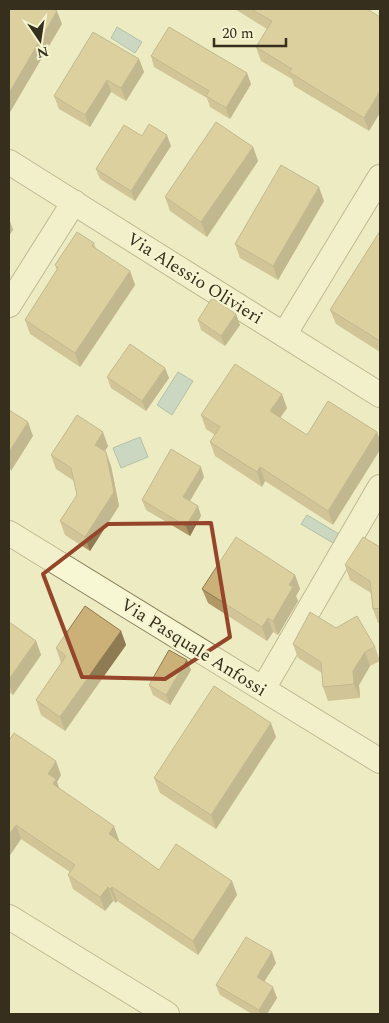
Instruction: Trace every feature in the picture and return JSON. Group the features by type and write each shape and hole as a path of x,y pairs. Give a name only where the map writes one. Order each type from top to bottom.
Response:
{"street":[{"name":"Via Alessio Olivieri","path":"9,162 380,395"},
{"path":"284,336 380,177"},
{"path":"9,305 74,202"},
{"path":"263,689 380,487"},
{"name":"Via Pasquale Anfossi","path":"9,533 380,761"},
{"path":"9,917 167,1014"}],"highlighted area":[{"path":"211,523 230,637 165,679 82,677 43,574 108,524"}],"water":[{"path":"117,27 142,42 135,53 111,38"},
{"path":"178,372 193,381 172,415 157,405"},
{"path":"140,437 148,457 121,468 113,448"},
{"path":"307,515 339,534 333,543 301,524"}],"building":[{"path":"9,9 53,9 57,11 9,93"},
{"path":"251,9 367,9 380,17 380,91 364,118 289,72 292,69 256,47 272,21"},
{"path":"169,27 247,73 226,108 206,96 209,91 151,56"},
{"path":"93,32 139,59 121,88 107,80 85,115 54,96"},
{"path":"216,122 253,147 201,222 165,197"},
{"path":"149,124 167,135 131,191 96,169 124,125 142,136"},
{"path":"281,165 319,187 273,266 235,244"},
{"path":"380,231 380,341 330,310"},
{"path":"77,232 94,243 92,246 130,271 75,353 25,320 58,268 55,265"},
{"path":"212,298 236,314 221,336 198,320"},
{"path":"130,344 165,368 142,401 107,377"},
{"path":"235,364 282,394 270,411 307,435 328,401 377,432 328,511 260,467 257,472 210,442 220,427 201,415"},
{"path":"9,410 28,422 9,452"},
{"path":"77,415 103,432 95,445 106,452 114,492 85,537 60,521 77,495 71,468 51,455"},
{"path":"171,449 201,467 183,497 198,506 186,526 142,500"},
{"path":"236,537 295,575 289,585 293,587 273,621 268,618 262,627 202,589"},
{"path":"363,537 380,547 380,608 373,609 370,581 345,565"},
{"path":"85,606 121,631 60,717 36,700 66,656 56,648"},
{"path":"310,612 336,628 357,616 375,647 365,652 353,671 354,684 323,687 321,662 293,644"},
{"path":"9,622 36,641 9,679"},
{"path":"169,650 187,660 166,695 149,685"},
{"path":"214,686 271,723 211,815 154,778"},
{"path":"14,733 56,761 48,774 56,779 53,784 114,826 109,834 159,870 176,844 232,881 193,941 112,887 110,889 108,887 100,897 68,875 75,865 16,825 9,835 9,740"},
{"path":"246,937 272,952 257,977 273,987 259,1010 216,985"}]}
